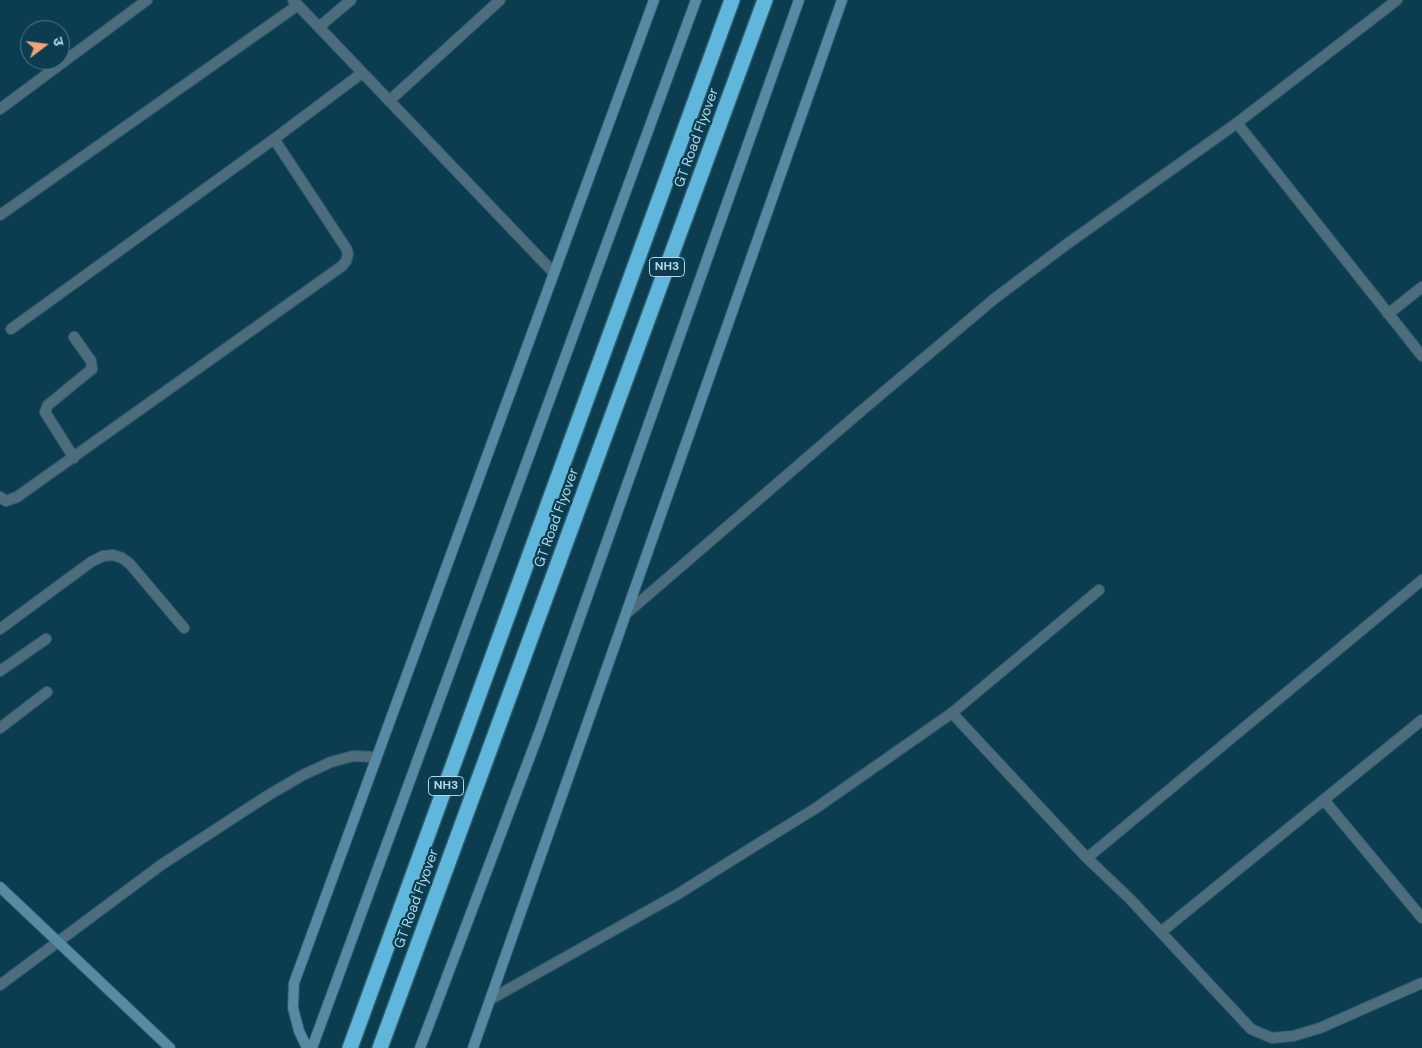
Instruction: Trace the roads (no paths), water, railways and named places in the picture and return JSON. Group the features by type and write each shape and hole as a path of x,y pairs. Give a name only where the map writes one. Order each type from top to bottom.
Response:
{"highway":[{"name":"GT Road Flyover","path":"350,1048 732,0"},
{"name":"GT Road Flyover","path":"380,1048 765,0"}],"street":[{"path":"0,109 147,0"},
{"path":"319,28 351,0"},
{"path":"389,101 500,0"},
{"path":"307,1048 298,1031 293,1008 294,983 654,0"},
{"path":"312,1048 696,0"},
{"path":"420,1048 540,730 799,0"},
{"path":"473,1048 492,999 842,0"},
{"path":"627,613 860,412 994,300 1067,244 1237,123 1397,0"},
{"path":"0,215 295,2 554,273"},
{"path":"11,329 362,73"},
{"path":"1237,123 1422,356"},
{"path":"0,497 6,501 17,497 334,272 346,261 348,254 346,248 274,139"},
{"path":"1388,314 1422,287"},
{"path":"74,337 91,361 92,369 48,404 45,412 74,458"},
{"path":"0,629 91,562 103,556 113,555 122,558 130,564 184,628"},
{"path":"1087,858 1422,580"},
{"path":"492,999 678,894 816,808 952,713 1099,590"},
{"path":"0,671 46,639"},
{"path":"0,728 47,692"},
{"path":"952,713 1087,858 1130,899 1251,1029 1272,1038 1293,1036 1320,1028 1422,984"},
{"path":"1160,932 1422,720"},
{"path":"0,985 161,865 303,775 330,762 353,756 376,757"},
{"path":"1324,800 1422,918"},
{"path":"0,887 170,1048"}]}
